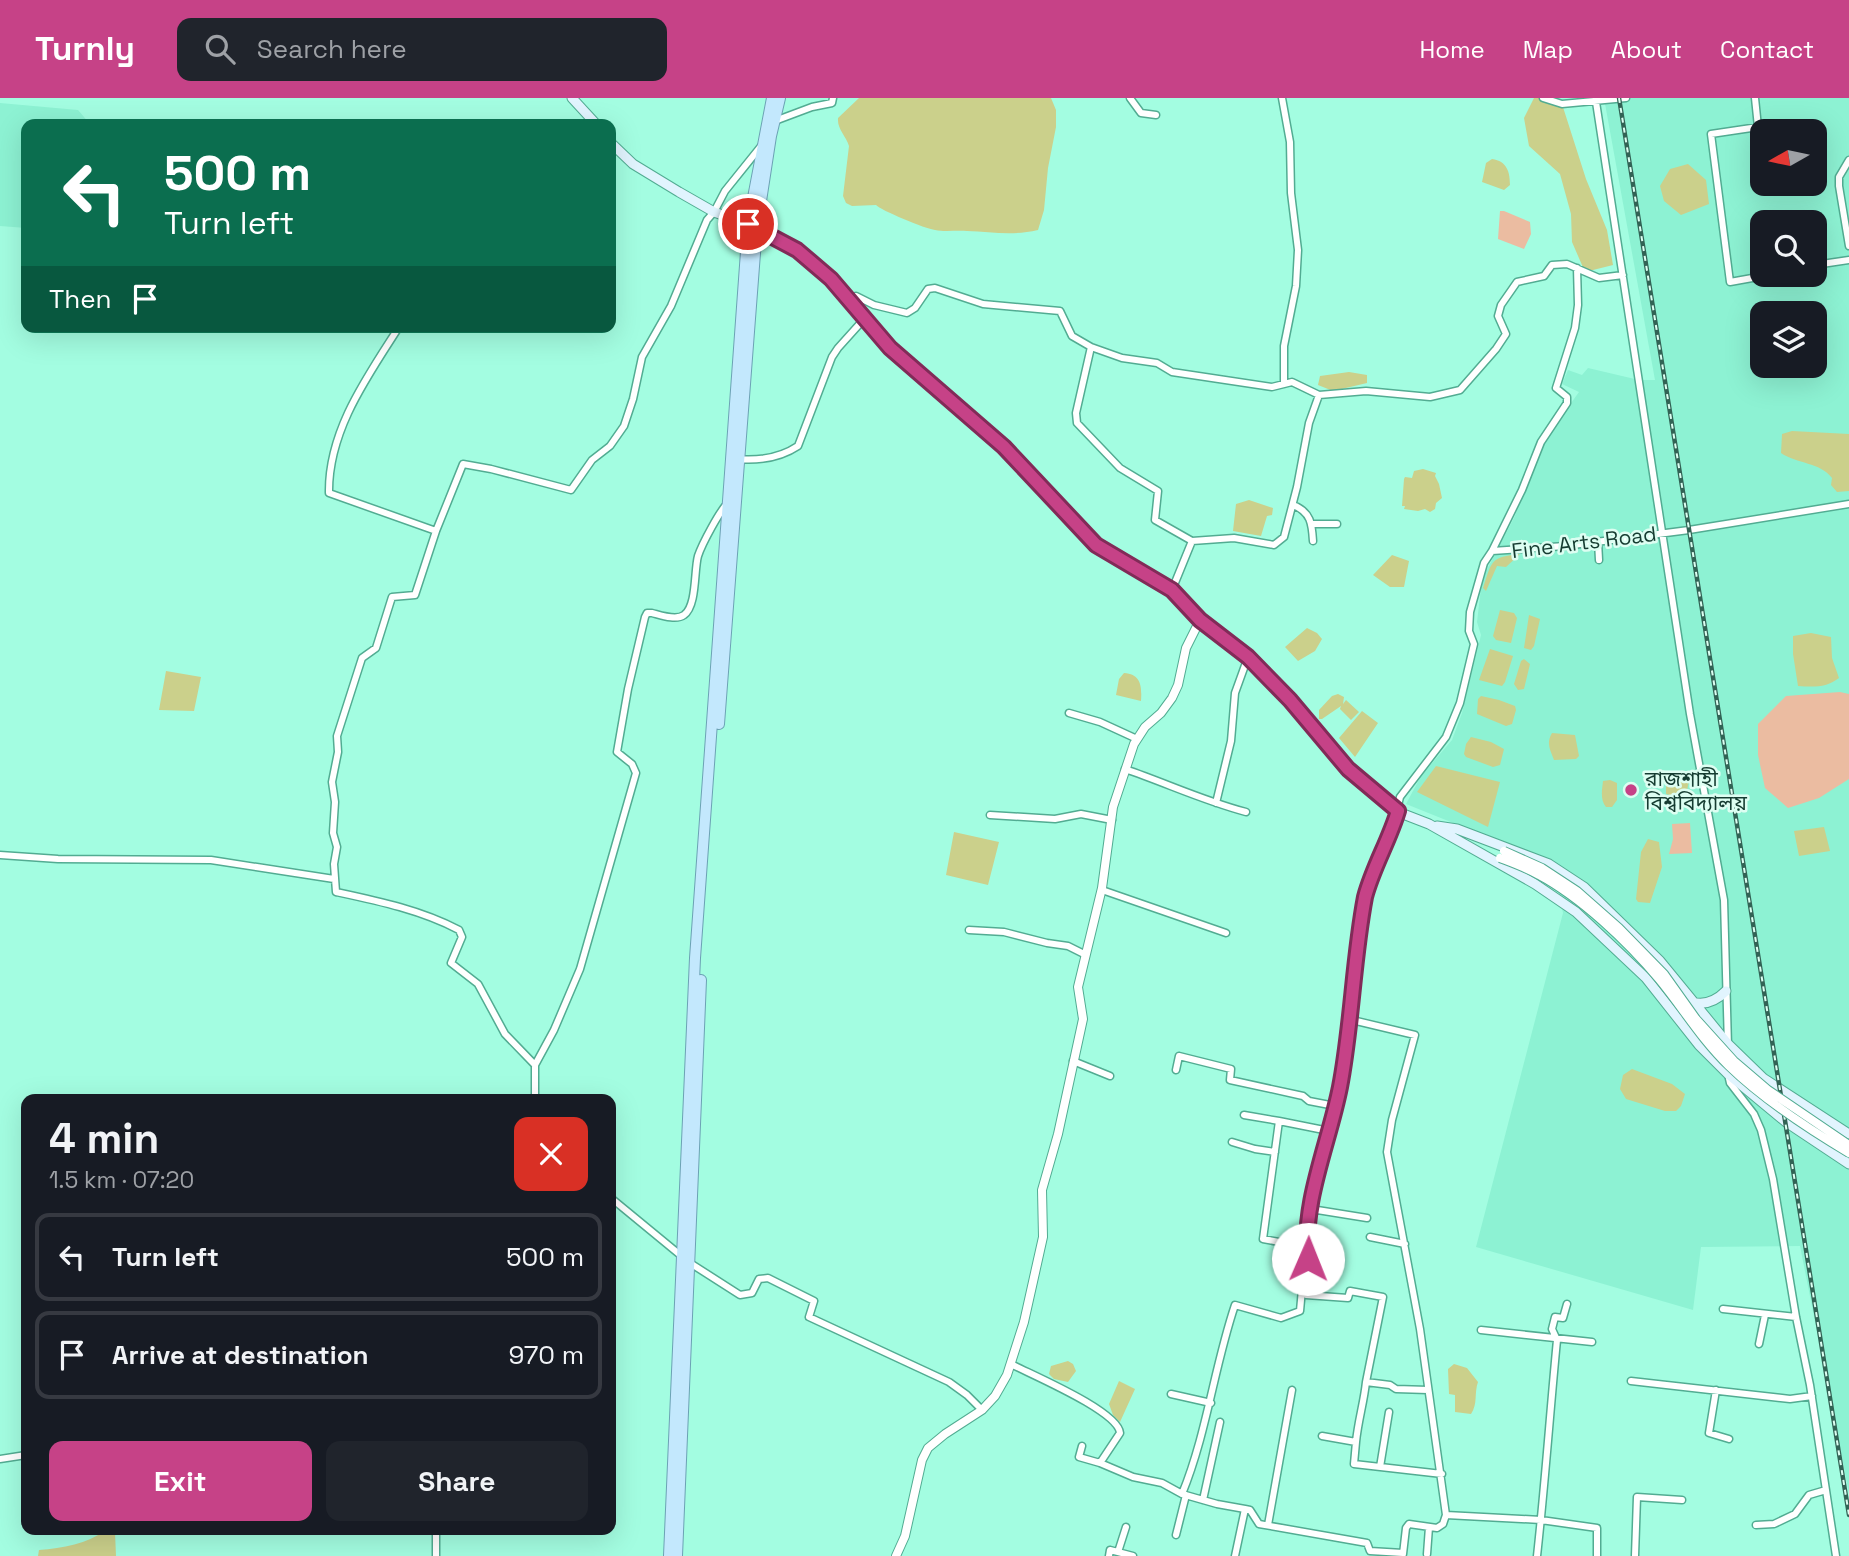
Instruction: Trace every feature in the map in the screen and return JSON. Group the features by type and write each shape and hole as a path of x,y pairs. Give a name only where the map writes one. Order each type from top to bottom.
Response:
{"main road":[{"path":"572,98 591,119"},
{"path":"753,226 771,122 772,98"},
{"path":"669,1556 702,959 753,226 763,143 780,98"},
{"path":"616,148 634,164 714,212 753,226 797,250 849,298 890,348 1004,447 1096,545 1172,590 1200,620 1248,657 1290,700 1348,769 1398,811 1429,824 1477,851 1535,884 1576,912 1646,978 1699,1045 1728,1074 1786,1122 1849,1164"},
{"path":"677,1556 695,958 728,503 736,459"},
{"path":"1429,824 1457,830 1549,864 1584,887 1660,961 1728,1044 1763,1078 1849,1134"},
{"path":"1692,1002 1707,1003 1718,999 1726,991"}],"street":[{"path":"771,122 811,107 832,103 833,98"},
{"path":"1130,98 1141,113 1156,115"},
{"path":"1282,98 1290,142 1291,193 1297,250 1296,286 1284,346 1284,384"},
{"path":"1543,98 1562,104 1626,98"},
{"path":"1750,278 1730,282 1711,134 1758,127 1755,98"},
{"path":"1592,101 1623,275 1690,714 1724,900 1728,1074 1730,1083 1749,1104 1761,1130 1773,1179 1812,1396 1836,1556"},
{"path":"535,1065 505,1034 478,984 451,963 462,937 459,930 441,920 337,891 334,879 337,846 333,833 335,802 332,782 338,752 337,736 362,657 376,648 392,597 415,595 436,530 464,464 571,491 592,460 610,446 624,426 642,357 664,320 707,220 725,191 763,143"},
{"path":"1849,160 1839,177 1839,186 1849,246"},
{"path":"1827,263 1849,260"},
{"path":"849,298 856,296 907,313 915,308 928,289 935,288 983,304 1060,311 1072,336 1090,347 1122,358 1157,363 1172,372 1272,387 1292,382 1319,395 1366,391 1430,397 1460,390 1496,349 1506,334 1498,316 1501,305 1517,282 1544,276 1552,265 1567,264 1599,278 1623,275"},
{"path":"1492,551 1522,490 1541,442 1567,403 1567,397 1556,388 1575,328 1578,305 1577,268"},
{"path":"736,459 759,460 774,457 787,454 799,446 832,357 865,318"},
{"path":"395,333 349,407 337,441 329,493 436,530"},
{"path":"1090,347 1076,413 1077,424 1120,468 1158,491 1155,520 1192,541 1234,538 1274,545 1284,537 1309,423 1319,395"},
{"path":"535,1094 535,1065 554,1030 580,969 636,773 632,764 617,752 645,617 652,613 677,617 684,615 689,609 698,556 717,521 720,509 728,503"},
{"name":"Fine Arts Road","path":"1366,1382 1383,1297 1350,1291 1348,1297 1306,1295 1306,1247 1311,1209 1340,1086 1365,897 1371,876 1388,841 1400,797 1446,737 1460,703 1474,644 1469,631 1470,612 1484,563 1492,551 1598,541 1849,504"},
{"path":"1293,505 1308,514 1314,541"},
{"path":"1312,524 1337,524"},
{"path":"1172,590 1192,541"},
{"path":"1598,541 1599,560"},
{"path":"897,1556 905,1536 918,1475 928,1448 982,1410 995,1396 1011,1364 1024,1322 1043,1237 1042,1190 1058,1134 1083,1019 1078,987 1084,954 1102,890 1112,820 1125,769 1137,739 1172,698 1178,685 1186,648 1200,620"},
{"path":"1216,803 1231,741 1235,693 1248,657"},
{"path":"1069,713 1100,722 1137,739"},
{"path":"1125,769 1246,812"},
{"path":"990,815 1055,819 1081,814 1112,820"},
{"path":"1483,840 1502,855 1539,874 1573,897 1614,933 1659,979 1691,1024 1728,1066 1763,1096 1849,1153"},
{"path":"1477,851 1502,855 1542,868 1577,891 1619,928 1664,975 1696,1019 1734,1061 1768,1090 1849,1145"},
{"path":"0,855 58,859 211,860 334,879"},
{"path":"1102,890 1226,933"},
{"path":"969,930 1004,932 1068,946 1084,954"},
{"path":"1082,1446 1079,1457 1133,1477 1163,1483 1203,1500 1250,1510 1259,1524 1367,1543 1370,1551 1403,1554 1406,1528 1409,1524 1437,1528 1443,1524 1447,1515 1442,1474 1420,1329 1387,1152 1392,1120 1415,1035 1348,1019"},
{"path":"1175,1070 1179,1056 1231,1069 1230,1080 1335,1106"},
{"path":"1073,1061 1110,1076"},
{"path":"1244,1115 1329,1131"},
{"path":"1279,1121 1263,1240 1306,1247"},
{"path":"1232,1142 1275,1152"},
{"path":"616,1202 686,1260 740,1296 752,1293 759,1279 768,1278 814,1301 809,1317 949,1382 982,1410"},
{"path":"1311,1209 1367,1218"},
{"path":"1370,1237 1405,1244"},
{"path":"1176,1535 1184,1494 1211,1403 1235,1305 1281,1318 1300,1311 1308,1259"},
{"path":"1537,1556 1547,1474 1547,1440 1556,1338 1552,1329 1555,1317 1563,1318 1567,1304"},
{"path":"1723,1308 1796,1317"},
{"path":"1759,1344 1765,1315"},
{"path":"1481,1330 1592,1342"},
{"path":"1011,1364 1088,1403 1115,1421 1120,1433 1100,1463"},
{"path":"1631,1381 1790,1399 1812,1396"},
{"path":"1428,1390 1396,1389 1390,1385 1366,1382 1364,1402 1358,1416 1354,1464 1442,1474"},
{"path":"1268,1525 1292,1390"},
{"path":"1716,1390 1709,1433 1729,1439"},
{"path":"1171,1394 1211,1403"},
{"path":"1380,1467 1389,1412"},
{"path":"1203,1500 1220,1422"},
{"path":"1322,1436 1356,1442"},
{"path":"0,1459 21,1456"},
{"path":"1756,1525 1774,1524 1795,1514 1809,1495 1826,1490"},
{"path":"1635,1556 1637,1497 1682,1500"},
{"path":"1235,1556 1245,1509"},
{"path":"1447,1515 1541,1520 1597,1528 1597,1556"},
{"path":"1118,1552 1126,1527"},
{"path":"1427,1554 1429,1527"},
{"path":"436,1535 436,1556"},
{"path":"1109,1556 1110,1550 1133,1556"}],"shaded area":[{"path":"859,98 1051,98 1056,110 1056,127 1044,210 1038,230 1011,233 939,231 904,219 876,205 852,206 846,203 843,196 849,146 838,118"},
{"path":"1534,98 1562,104 1586,179 1607,230 1613,265 1585,272 1572,242 1571,214 1560,174 1529,146 1524,118"},
{"name":"রাজশাহী বিশ্ববিদ্যালয়","path":"1604,98 1849,98 1849,1493 1800,1246 1701,1247 1693,1310 1476,1247 1563,913 1553,863 1406,804 1421,776 1452,740 1462,713 1481,635 1477,622 1482,579 1514,518 1545,439 1579,392 1562,384 1568,370 1582,375 1588,368 1639,380 1655,380"},
{"path":"0,103 78,110 86,119 21,119 21,228 0,226"},
{"path":"1492,159 1501,162 1508,172 1510,185 1504,190 1482,182 1486,163"},
{"path":"1688,164 1706,180 1709,204 1681,215 1664,201 1660,186 1670,169"},
{"path":"1500,211 1530,222 1531,234 1524,249 1498,239"},
{"path":"1349,372 1367,375 1367,383 1333,391 1318,385 1320,376"},
{"path":"1792,431 1849,434 1849,491 1837,492 1827,473 1781,453 1782,434"},
{"path":"1423,469 1436,473 1442,498 1430,512 1425,509 1404,509 1404,479 1412,478 1414,471"},
{"path":"1249,500 1273,508 1272,515 1267,516 1261,536 1233,531 1236,504"},
{"path":"1520,554 1506,567 1497,566 1486,591 1483,588 1488,572 1497,559"},
{"path":"1392,555 1409,561 1404,587 1390,587 1373,575"},
{"path":"1500,610 1514,613 1517,618 1511,643 1496,640 1493,636"},
{"path":"1529,615 1540,619 1531,650 1524,648"},
{"path":"1307,628 1322,639 1315,651 1298,661 1285,647"},
{"path":"1811,633 1831,637 1832,658 1839,678 1815,687 1798,686 1793,636"},
{"path":"1490,649 1513,656 1502,686 1479,680"},
{"path":"1524,659 1530,664 1524,689 1518,690 1514,684"},
{"path":"166,671 201,677 194,711 159,710"},
{"path":"1124,673 1137,678 1141,701 1116,695 1119,679"},
{"path":"1840,692 1849,694 1849,779 1819,798 1788,808 1765,788 1758,755 1758,724 1786,696"},
{"path":"1338,694 1344,697 1343,704 1346,700 1359,712 1351,720 1340,709 1341,706 1319,719 1319,710 1332,696"},
{"path":"1481,696 1515,706 1512,724 1506,726 1477,714 1478,699"},
{"path":"1362,711 1378,723 1355,757 1339,738"},
{"path":"1552,733 1575,735 1579,756 1576,759 1554,760 1549,743"},
{"path":"1471,737 1491,742 1504,749 1500,765 1493,767 1466,757 1466,744"},
{"path":"1436,766 1500,782 1488,827 1417,792"},
{"path":"1674,776 1686,776 1689,781 1686,795 1677,797 1666,794 1666,781"},
{"path":"1603,781 1617,783 1617,800 1612,807 1606,807 1602,798"},
{"path":"1690,823 1692,853 1669,854 1673,839 1672,824"},
{"path":"1824,827 1830,851 1799,856 1794,831"},
{"path":"954,832 999,842 988,885 946,875"},
{"path":"1648,839 1659,842 1662,867 1650,903 1638,902 1636,899 1641,852"},
{"path":"1632,1069 1672,1084 1685,1094 1681,1106 1676,1111 1665,1111 1626,1099 1620,1089 1623,1075"},
{"path":"1068,1361 1076,1371 1068,1382 1054,1379 1049,1374 1051,1366"},
{"path":"1454,1364 1467,1368 1478,1382 1471,1414 1455,1412 1455,1395 1449,1394 1448,1369"},
{"path":"1119,1381 1135,1389 1120,1422 1113,1415 1109,1404"},
{"path":"98,1535 115,1535 116,1556 38,1556 39,1550 74,1545"}],"railway":[{"path":"1619,98 1849,1515"}],"place":[{"name":"রাজশাহী বিশ্ববিদ্যালয়","path":"1631,790"}],"route":[{"path":"748,224 797,250 831,279 890,348 965,410 1004,447 1096,545 1178,595 1200,620 1248,657 1290,700 1348,769 1398,811 1392,831 1371,876 1360,921 1340,1086 1315,1185 1306,1240 1308,1259"}]}
